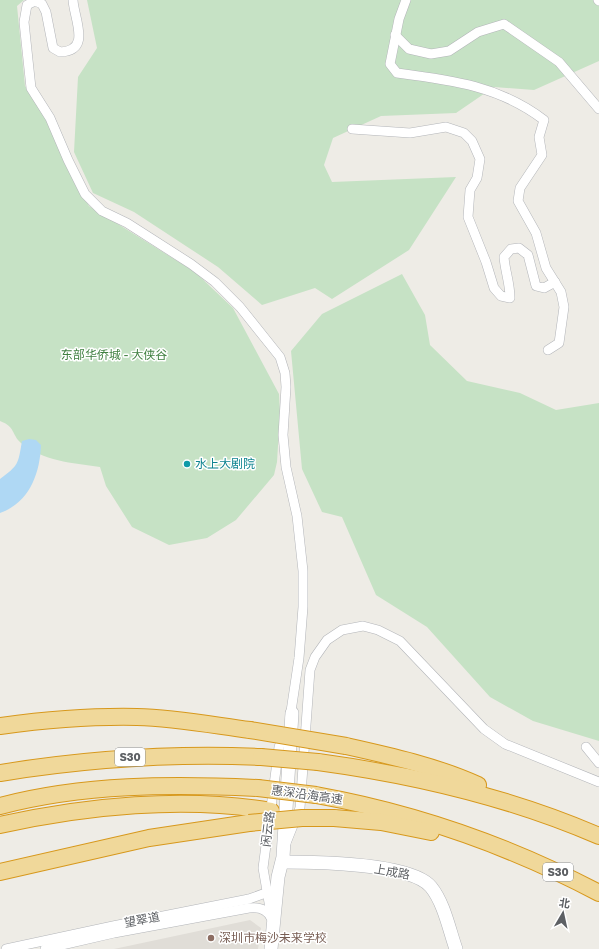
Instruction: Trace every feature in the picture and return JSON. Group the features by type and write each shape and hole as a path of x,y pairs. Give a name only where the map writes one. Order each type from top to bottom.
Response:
{"highway":[{"path":"0,726 71,718 138,717 179,720 250,730 346,746 395,757 447,773 529,808"},
{"name":"S30","path":"0,773 54,764 167,755 261,757 318,762 423,780 529,808 599,836"},
{"name":"惠深沿海高速","path":"0,806 59,795 112,789 168,786 258,788 316,795 380,808 414,817 516,853 599,893"},
{"path":"0,825 66,813 152,806 210,806 271,811"},
{"path":"0,872 162,836 249,823 334,818 363,820 405,826 516,853"}],"street":[{"name":"闲云路","path":"73,0 79,40 76,47 71,51 60,52 53,48 46,12 42,4 35,1 27,5 24,22 31,88 50,118 68,160 85,194 102,211 127,223 191,264 215,282 240,307 280,357 285,373 286,387 283,436 286,467 297,516 303,571 303,607 292,713 283,855 286,877 279,949"},
{"path":"406,0 395,35 390,64 397,73 474,84 517,102 544,120 539,137 542,155 520,188 518,201 536,233 546,268 561,292 564,307 559,343 548,350"},
{"path":"395,35 409,49 431,54 449,51 478,32 504,24 560,62 599,109"},
{"path":"352,129 410,133 446,127 464,133 472,141 480,159 477,178 470,190 468,217 486,262 494,288 501,296 510,298 510,284 505,269 504,257 511,249 519,248 528,255 536,286 544,288 554,282"},
{"path":"283,855 300,808 310,670 315,657 327,640 342,630 363,626 378,630 400,641 479,724 505,744 599,782"},
{"name":"闲云路","path":"272,890 263,868 279,747 292,713"},
{"path":"586,747 599,763"},
{"name":"闲云路","path":"270,949 273,924 272,890 283,855"},
{"name":"上成路","path":"283,855 321,862 398,871 422,879 430,885 437,895 456,949"},
{"name":"望翠道","path":"6,949 113,926 249,900 272,890"},
{"name":"望翠道","path":"45,949 114,933 249,908 257,908 269,913 273,924"}],"shaded area":[{"name":"深圳市梅沙未来学校","path":"250,920 261,928 258,949 114,949"}],"green space":[{"name":"东部华侨城 - 大侠谷","path":"0,0 24,0 17,6 25,86 38,103 89,206 195,272 233,308 279,394 280,413 277,462 274,475 236,520 207,538 169,545 132,527 106,486 100,467 58,460 39,454 21,443 11,428 0,421"},
{"path":"87,0 599,0 599,61 534,90 494,87 456,113 381,116 333,138 324,165 332,182 456,177 409,250 332,299 315,288 262,305 218,267 134,212 93,193 74,152 78,77 97,48"},
{"path":"402,274 425,315 430,345 467,381 520,393 556,410 599,403 599,741 533,721 490,697 427,627 376,595 342,517 322,512 302,469 291,351 322,314"}],"water":[{"path":"29,439 36,440 41,445 35,477 25,495 10,508 0,513 0,479 17,463 22,441"}],"place":[{"name":"水上大剧院","path":"187,464"},
{"name":"深圳市梅沙未来学校","path":"211,938"}]}
